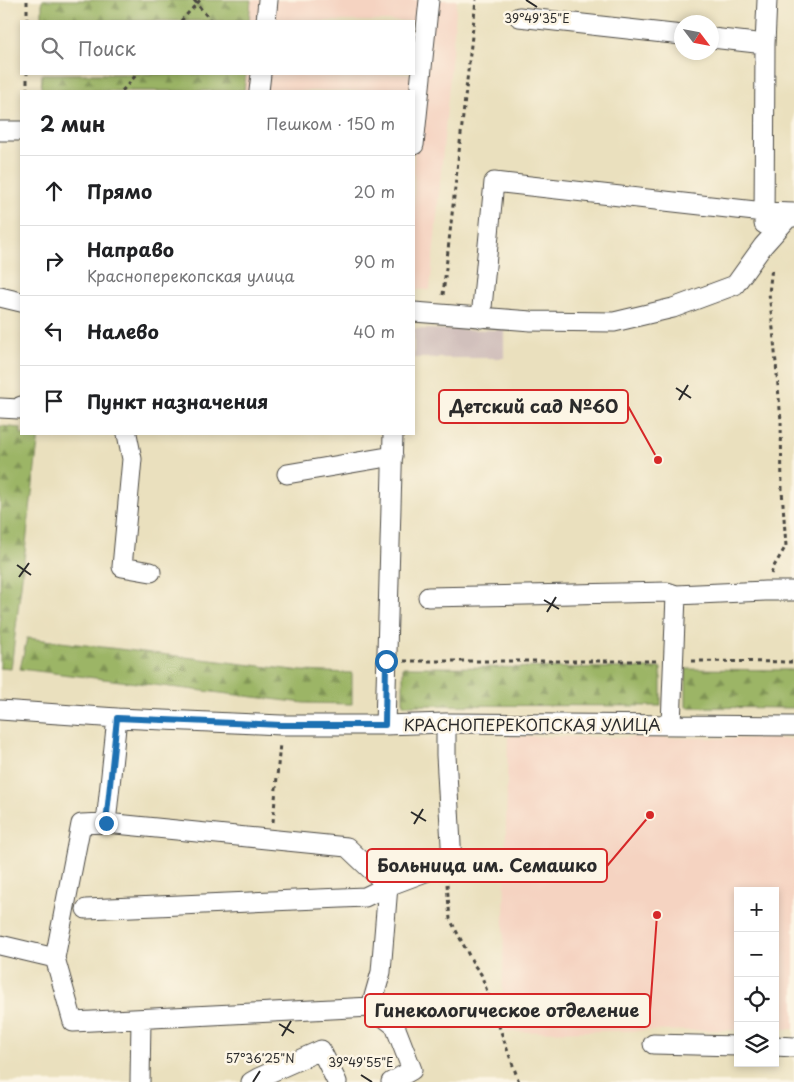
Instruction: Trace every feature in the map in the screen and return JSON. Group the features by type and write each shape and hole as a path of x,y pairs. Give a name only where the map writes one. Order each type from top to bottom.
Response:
{"street":[{"path":"266,20 268,0"},
{"path":"415,135 429,0"},
{"path":"763,246 767,0"},
{"path":"518,16 674,33"},
{"path":"719,39 765,44"},
{"path":"259,90 261,75"},
{"path":"0,131 20,131"},
{"path":"481,318 494,182 764,212 794,213"},
{"path":"415,312 530,321 614,322 673,308 735,284 763,246 788,218 794,218"},
{"path":"0,297 20,302"},
{"path":"0,408 20,408"},
{"path":"127,435 132,459 122,567 151,572"},
{"path":"385,725 394,435"},
{"path":"287,474 393,456"},
{"path":"428,597 668,592 676,595 794,591"},
{"path":"671,725 676,595"},
{"name":"КРАСНОПЕРЕКОПСКАЯ УЛИЦА","path":"0,710 117,718 281,725 446,723 794,726"},
{"path":"106,823 117,718"},
{"path":"86,910 365,897 388,886 452,862 446,723"},
{"path":"388,886 346,847 106,823 81,824 55,958 73,1022 371,1007 395,1026 412,1070 391,1082"},
{"path":"371,1007 381,972 388,886"},
{"path":"0,945 55,958"},
{"path":"140,1082 141,1019"},
{"path":"653,1044 734,1046"},
{"path":"779,1046 794,1047"},
{"path":"251,1082 320,1050 337,1082"}],"path":[{"path":"27,0 27,20"},
{"path":"443,300 476,0"},
{"path":"182,20 197,1 210,20"},
{"path":"27,75 27,90"},
{"path":"123,90 136,75"},
{"path":"765,591 772,568 786,546 782,490 781,421 769,293 772,266"},
{"path":"386,661 794,662"},
{"path":"272,839 281,725"},
{"path":"447,863 446,877 450,919 474,965 481,974 519,1082"}],"shaded area":[{"path":"42,0 457,0 430,290 415,289 415,90 41,90 42,75 415,75 415,20 42,20"},
{"path":"415,329 504,330 504,358 415,358"},
{"path":"508,736 794,739 794,1029 779,1029 779,887 734,887 734,1030 506,1032 502,1014"}],"green space":[{"path":"42,0 251,0 249,20 42,20"},
{"path":"42,75 246,75 244,90 41,90"},
{"path":"0,426 20,428 20,435 39,435 11,669 0,668"},
{"path":"27,638 302,671 352,673 352,704 304,703 20,669"},
{"path":"403,667 661,668 661,706 403,705"},
{"path":"686,669 794,670 794,708 686,707"}],"place":[{"name":"Детский сад №60","path":"658,460"},
{"name":"Больница им. Семашко","path":"650,815"},
{"name":"Гинекологическое отделение","path":"657,915"}],"route":[{"path":"106,823 117,718 281,725 385,725 386,661"}]}
